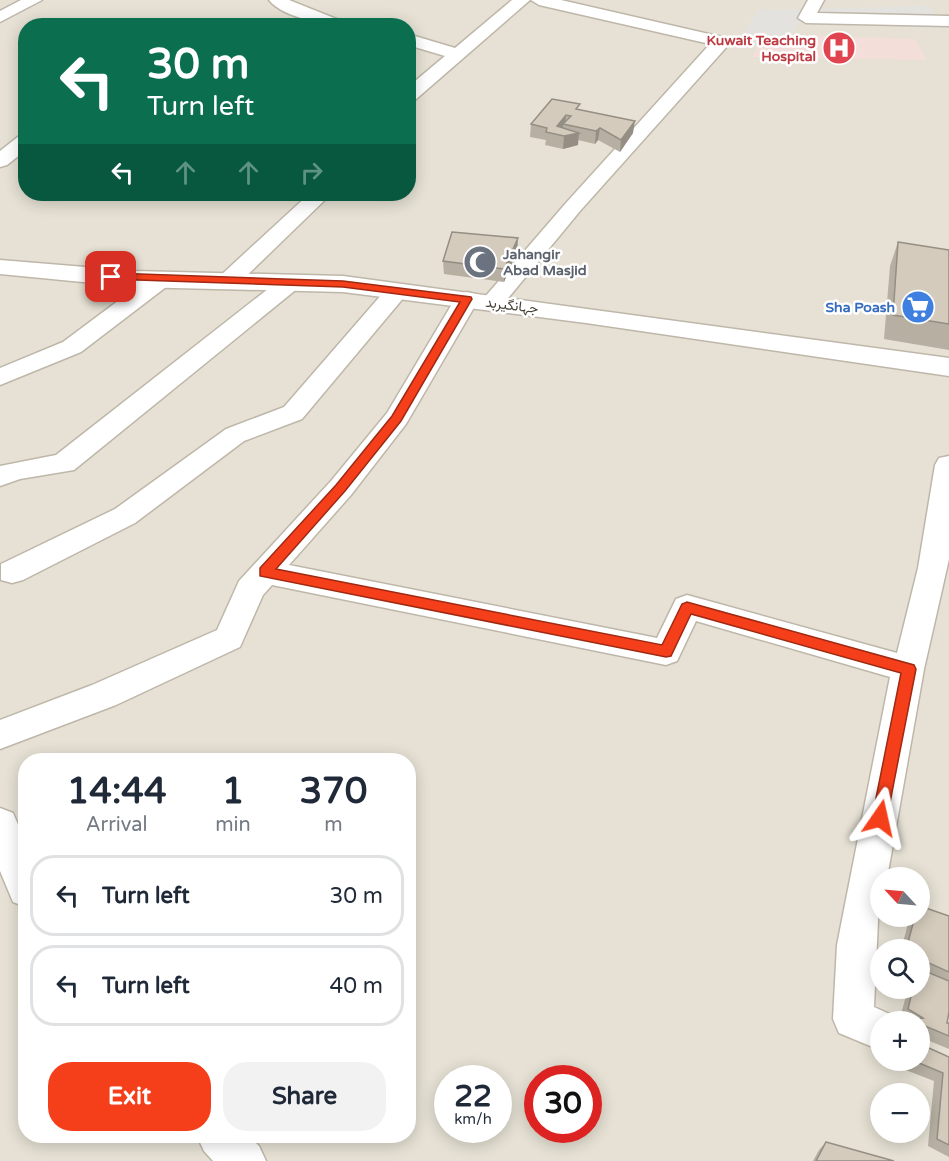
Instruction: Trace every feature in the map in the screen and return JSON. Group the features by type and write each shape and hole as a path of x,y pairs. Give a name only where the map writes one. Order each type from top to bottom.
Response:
{"street":[{"path":"0,17 34,0"},
{"path":"278,0 292,8 322,18"},
{"path":"416,89 522,0"},
{"path":"0,735 104,695 229,638 250,589 340,488 397,418 480,301 573,207 722,42 539,0"},
{"path":"816,0 806,18 949,21"},
{"path":"416,41 457,54"},
{"path":"0,161 18,146"},
{"path":"228,281 314,201"},
{"name":"جہانگیربد","path":"0,267 162,279 343,284 949,367"},
{"path":"0,377 72,347 162,279"},
{"path":"0,476 17,470 64,464 290,283"},
{"path":"12,572 125,516 235,435 293,413 397,291"},
{"path":"870,1026 853,1019 856,945 909,669 921,625 943,513 949,465"},
{"path":"265,572 666,652 687,607 909,669"},
{"path":"0,824 18,870"},
{"path":"226,1143 244,1161"}],"shaded area":[{"path":"0,0 949,0 949,1161 0,1161"},
{"path":"928,6 949,29 800,22 786,41 743,33 759,10"},
{"name":"Kuwait Teaching Hospital","path":"768,34 915,39 927,60 751,57"}],"building":[{"path":"552,99 580,104 576,109 635,121 621,140 600,128 596,131 563,124 571,116 566,115 557,126 579,133 564,136 546,132 547,128 531,124"},
{"path":"452,232 518,238 504,269 443,261"},
{"path":"898,242 949,250 949,324 893,315"},
{"path":"930,909 949,916 949,972 930,963 930,939 909,939 912,927 930,927"},
{"path":"930,973 949,981 947,1023 949,1023 949,1036 930,1028 930,1011 908,1009 910,999 930,999"},
{"path":"930,1048 949,1057 949,1145 937,1139 943,1073 930,1068"},
{"path":"826,1142 894,1161 816,1161"}],"place":[{"name":"Kuwait Teaching Hospital","path":"839,48"},
{"name":"Jahangir Abad Masjid","path":"480,262"},
{"name":"Sha Poash","path":"918,307"}],"route":[{"path":"111,277 343,284 467,299 397,418 340,488 265,572 666,652 687,607 909,669 880,818"}]}
